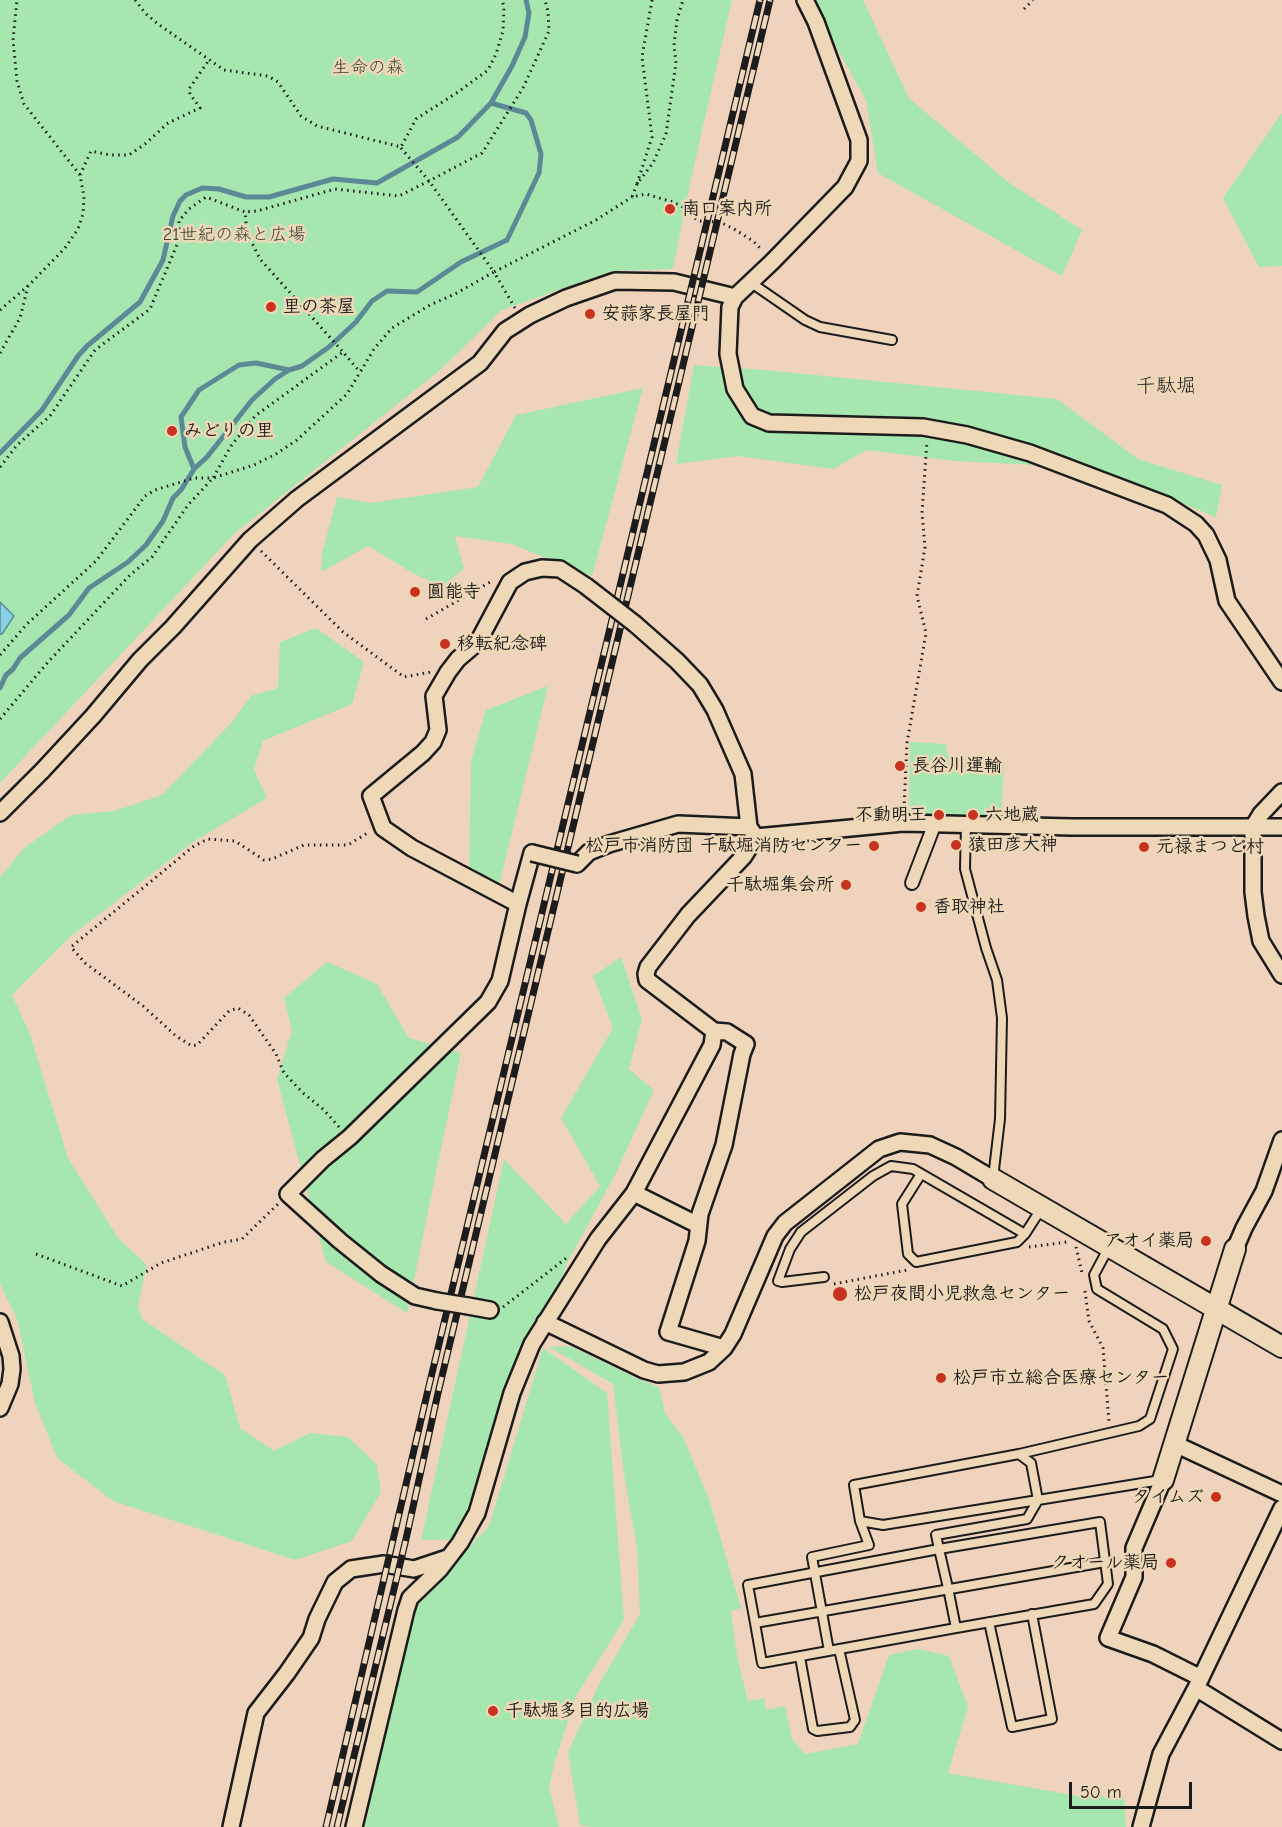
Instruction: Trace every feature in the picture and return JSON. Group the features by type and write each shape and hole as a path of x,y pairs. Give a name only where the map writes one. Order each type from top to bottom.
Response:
{"street":[{"path":"805,0 816,22 859,140 859,161 845,187 735,297 729,307 728,354 735,389 752,416 769,423 923,427 967,435 1030,453 1167,505 1196,524 1206,535 1218,560 1227,601 1282,682"},
{"path":"2,807 42,771 250,540 297,499 480,363 505,331 521,320 567,298 615,281 674,282 735,297"},
{"path":"518,904 412,848 381,825 371,796 433,742 438,729 434,696 458,659 478,642 510,582 525,572 543,567 560,569 586,586 635,624 677,661 700,685 715,711 743,774 753,832 744,856 688,915 648,967 646,974 647,980 714,1031 727,1032 746,1044 741,1054 724,1145 700,1214 697,1241 668,1332 724,1348"},
{"path":"1282,792 1261,814 1253,827 1253,892 1256,916 1261,941 1282,975"},
{"path":"490,1310 415,1296 381,1274 288,1194 322,1159 349,1139 495,993 532,853 577,864 589,852 609,844 678,824 753,832 903,823 1096,827 1282,826"},
{"path":"912,883 935,823"},
{"path":"354,1827 410,1598 440,1569 460,1543 477,1513 512,1393 532,1344 598,1239 634,1193 712,1045 714,1031"},
{"path":"1282,1140 1264,1191 1235,1249 1163,1480 1134,1548 1134,1577 1108,1638 1153,1654 1282,1741"},
{"path":"545,1322 644,1370 658,1374 684,1372 710,1362 734,1334 775,1236 785,1223 879,1149 900,1142 930,1145 956,1157 1282,1347"},
{"path":"634,1193 699,1225"},
{"path":"0,1322 11,1356 12,1369 10,1384 0,1408"},
{"path":"1175,1444 1282,1494"},
{"path":"1141,1827 1161,1754 1198,1683 1282,1508"},
{"path":"231,1827 256,1713 311,1638 335,1582 351,1569 384,1564 414,1569 447,1558"}],"lane":[{"path":"750,282 805,320 820,327 891,340"},
{"path":"966,824 965,869 997,980 1002,1018 1000,1119 993,1179"},
{"path":"824,1277 778,1281 790,1249 801,1232 873,1176 891,1166 913,1169 1025,1234"},
{"path":"921,1174 902,1204 908,1254 916,1262 1017,1242 1025,1234 1041,1207"},
{"path":"829,1651 812,1557 869,1545 860,1521 854,1485 1019,1454 1139,1426 1150,1419 1173,1349 1163,1329 1097,1288 1094,1275 1109,1247"},
{"path":"956,1628 936,1535 1027,1519 1038,1500 1031,1463 1019,1454"},
{"path":"860,1521 883,1525 1163,1480"},
{"path":"1100,1522 1105,1562 1108,1584 1094,1604 762,1664 748,1585 1100,1522"},
{"path":"755,1623 1105,1562"},
{"path":"989,1622 1012,1727 1052,1719 1032,1614"},
{"path":"800,1657 813,1729 817,1731 850,1727 855,1720 839,1649"}],"path":[{"path":"0,310 28,286 64,248 78,229 83,214 84,197 80,175 24,104 17,81 13,40 17,0"},
{"path":"135,0 158,24 224,70 268,76 278,82 301,116 317,126 401,147 479,250 521,320"},
{"path":"401,147 416,119 459,92 488,70 503,32 502,0"},
{"path":"0,467 17,445 50,416 94,350 150,309 179,240 179,221 189,209 206,197 245,212 335,189 399,196 482,153 523,88 549,31 545,0"},
{"path":"632,197 652,138 642,57 652,0"},
{"path":"637,184 653,163 666,134 676,63 674,45 677,20 683,0"},
{"path":"1024,9 1033,0"},
{"path":"80,175 92,151 110,155 129,155 168,123 200,108 189,89 209,60"},
{"path":"0,655 27,624 96,561 145,496 179,482 194,478 213,478 254,465 276,454 297,440 347,394 374,350 392,328 430,304 455,294 596,220 632,197 646,194 683,207 698,221 720,222 753,241 772,262"},
{"path":"245,212 247,233 260,259 360,372"},
{"path":"0,353 20,318 28,286"},
{"path":"0,719 48,662 130,575 152,557 188,505 213,478 231,446 255,416 343,352"},
{"path":"903,823 907,743 926,633 917,596 925,547 922,513 927,441 937,439"},
{"path":"250,540 343,632 404,677 438,671 448,672"},
{"path":"426,619 498,578"},
{"path":"349,1139 324,1110 303,1093 285,1073 276,1054 249,1016 238,1008 229,1011 197,1045 192,1046 176,1036 143,1006 85,963 71,947 194,846 208,839 236,841 264,860 272,859 304,845 348,845 381,825"},
{"path":"36,1254 122,1286 161,1263 224,1242 242,1239 288,1194"},
{"path":"490,1310 506,1307 584,1244 598,1239"},
{"path":"1048,1244 1072,1241 1077,1250 1083,1277"},
{"path":"1084,1288 1089,1321 1103,1348 1110,1432"}],"green space":[{"name":"21世紀の森と広場","path":"0,0 732,0 673,269 612,271 502,310 439,371 235,533 0,783"},
{"path":"810,0 863,0 909,98 1008,182 1082,230 1062,276 878,173 866,100"},
{"path":"1282,113 1282,266 1259,267 1223,198"},
{"path":"694,365 1057,399 1138,459 1222,485 1216,517 1094,468 954,461 867,450 833,469 738,456 676,464"},
{"path":"643,388 592,576 511,544 455,536 464,569 442,587 411,572 368,546 321,572 322,554 337,497 371,503 478,487 516,415"},
{"path":"316,628 364,662 352,704 263,741 254,770 267,798 193,842 70,937 12,995 30,1034 68,1158 118,1238 147,1265 138,1306 142,1319 225,1375 240,1428 274,1451 310,1433 348,1437 377,1465 381,1492 352,1541 295,1560 113,1501 57,1458 35,1403 17,1319 0,1284 0,877 24,848 71,815 114,811 162,795 233,721 251,696 278,688 280,642"},
{"path":"548,686 499,885 469,869 471,761 486,710"},
{"path":"910,742 946,744 947,755 1004,763 1001,816 909,814"},
{"path":"621,957 642,1019 629,1069 654,1090 616,1173 566,1265 475,1539 421,1540 504,1159 566,1224 600,1186 561,1118 613,1028 593,976"},
{"path":"327,962 377,984 409,1038 461,1053 407,1313 326,1262 277,1079 292,1031 284,998"},
{"path":"570,1346 659,1387 665,1413 683,1437 709,1499 741,1608 731,1611 737,1656 748,1701 764,1698 766,1710 785,1706 792,1739 805,1754 858,1744 889,1655 918,1649 949,1656 968,1707 948,1773 1078,1796 1124,1797 1126,1827 591,1827 580,1825 568,1752 598,1686 640,1614 637,1548 624,1474 613,1384 549,1347"},
{"name":"千駄堀多目的広場","path":"543,1348 607,1393 624,1620 576,1696 555,1761 549,1787 559,1827 365,1827 413,1608 489,1526"}],"water":[{"path":"0,602 14,616 2,634 0,634"}],"waterway":[{"path":"0,453 42,410 87,346 140,302 163,260 173,216 180,201 186,195 202,188 219,189 246,197 269,197 333,179 377,183 458,137 491,103 512,66 525,37 529,13 526,0"},
{"path":"0,688 6,675 20,658 69,615 89,588 128,562 146,545 163,521 173,498 194,469 207,457 252,400 275,379 289,370 302,366 329,347 356,322 372,301 387,291 417,292 461,262 507,240 539,173 541,154 531,120 526,113 491,103"},
{"path":"194,469 185,447 181,417 199,390 239,365 256,363 289,370"}],"railway":[{"path":"326,1827 760,0"},
{"path":"337,1827 406,1539 438,1393 770,0"}],"place":[{"name":"南口案内所","path":"670,209"},
{"name":"里の茶屋","path":"271,307"},
{"name":"安蒜家長屋門","path":"590,314"},
{"name":"みどりの里","path":"172,431"},
{"name":"圓能寺","path":"415,592"},
{"name":"移転紀念碑","path":"445,644"},
{"name":"長谷川運輸","path":"900,766"},
{"name":"不動明王","path":"939,815"},
{"name":"六地蔵","path":"973,815"},
{"name":"猿田彦大神","path":"956,845"},
{"name":"松戸市消防団 千駄堀消防センター","path":"874,846"},
{"name":"元禄まつど村","path":"1144,847"},
{"name":"千駄堀集会所","path":"846,885"},
{"name":"香取神社","path":"921,907"},
{"name":"アオイ薬局","path":"1206,1241"},
{"name":"松戸夜間小児救急センター","path":"840,1294"},
{"name":"松戸市立総合医療センター","path":"941,1378"},
{"name":"タイムズ","path":"1216,1497"},
{"name":"クオール薬局","path":"1171,1563"},
{"name":"千駄堀多目的広場","path":"493,1711"}],"district":[{"name":"千駄堀","path":"1166,386"}],"park label":[{"name":"生命の森","path":"368,68"}]}
